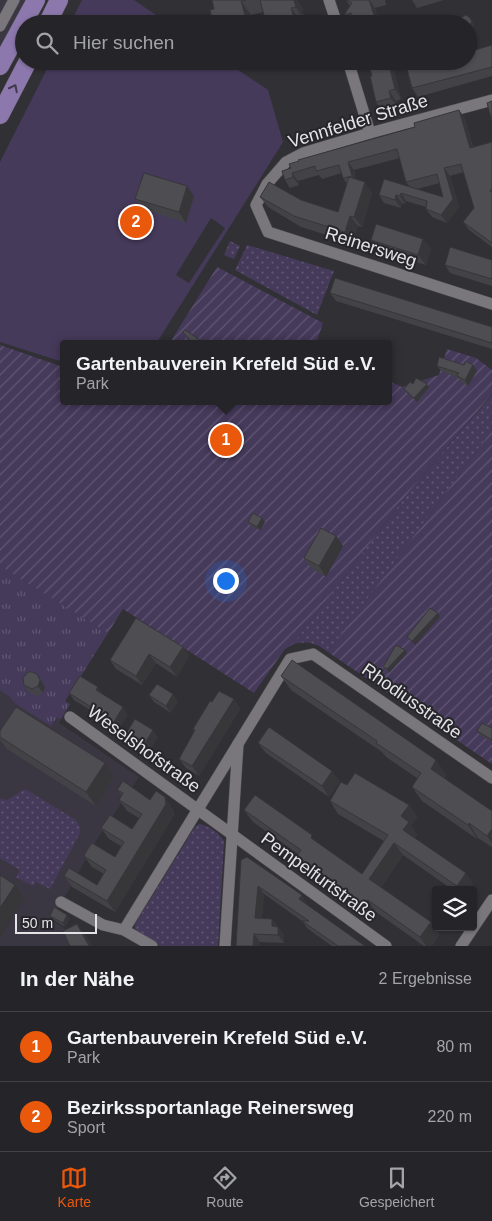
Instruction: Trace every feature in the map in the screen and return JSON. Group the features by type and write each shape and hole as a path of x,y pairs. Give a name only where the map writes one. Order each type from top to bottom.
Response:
{"main road":[{"path":"28,15 36,0"},
{"path":"52,15 59,0"},
{"path":"0,66 15,38"},
{"path":"0,115 23,70"}],"street":[{"path":"0,26 14,0"},
{"path":"329,0 334,15"},
{"path":"351,70 370,133"},
{"name":"Vennfelder Straße","path":"256,205 267,184 286,162 304,153 492,100"},
{"name":"Reinersweg","path":"256,205 268,232 492,304"},
{"name":"Rhodiusstraße","path":"238,742 290,659 313,654 492,778"},
{"name":"Weselshofstraße","path":"70,717 198,809 232,836"},
{"path":"124,930 238,742"},
{"path":"225,946 238,742"},
{"name":"Pempelfurtstraße","path":"232,836 386,946"},
{"path":"461,946 492,900"},
{"path":"61,902 103,924 124,930 152,946"}],"shaded area":[{"path":"0,0 28,0 19,15 15,15 15,22 0,47"},
{"path":"0,566 108,633 65,701 70,704 59,723 139,777 96,841 52,920 75,935 68,946 0,946"}],"green space":[{"path":"82,0 134,0 156,15 74,15"},
{"path":"46,70 238,70 268,90 283,142 159,340 60,340 60,361 0,342 0,162","holes":["211,218 225,228 189,283 176,275"]},
{"path":"230,241 240,246 234,259 224,255"},
{"path":"247,245 334,271 317,315 235,270"},
{"path":"217,267 323,323 317,340 171,340"},
{"path":"0,345 60,366 60,405 392,405 392,382 402,387 439,375 447,349 476,358 492,370 492,394 413,487 292,645 285,649 254,693 123,609 108,633 0,566"},
{"path":"492,395 492,430 328,652 311,643 292,645 413,487"},
{"path":"492,430 492,764 328,652"},
{"path":"0,566 108,633 65,701 70,704 61,719 57,717 51,726 16,704 0,690"},
{"path":"25,789 76,820 80,827 80,833 50,889 36,882 33,886 16,877 20,870 0,858 0,799 7,800"},
{"path":"199,824 213,830 224,841 218,946 160,946 138,934 135,924 195,827"}],"building":[{"path":"212,0 246,0 241,1 245,15 211,15 210,10 214,9"},
{"path":"260,0 294,0 296,7 291,8 293,15 264,15"},
{"path":"346,0 369,0 374,15 352,15 351,13 344,15 352,3"},
{"path":"492,45 492,67 412,88 407,70 477,70 477,49"},
{"path":"370,70 390,70 395,89 389,91 391,98 376,102 370,76 372,76"},
{"path":"492,101 492,121 487,103"},
{"path":"459,110 470,148 492,142 492,188 490,191 492,192 492,243 463,222 474,208 461,164 444,168 453,199 441,215 426,209 427,201 401,193 400,196 396,195 395,200 379,195 384,179 443,197 437,174 406,182 397,149 348,162 352,176 343,178 339,165 316,171 315,166 292,173 293,177 285,180 282,171 291,168 289,164 298,160 415,127 414,123"},
{"path":"144,173 187,186 179,212 135,199"},
{"path":"349,177 365,182 354,217 350,216 345,232 294,216 260,197 269,182 301,200 338,212"},
{"path":"376,224 423,239 418,255 371,240"},
{"path":"450,247 492,260 492,279 445,265"},
{"path":"335,278 492,327 492,343 330,293"},
{"path":"185,330 200,340 190,340 183,332"},
{"path":"439,357 464,365 466,361 473,365 465,380 457,376 459,373 437,366"},
{"path":"416,378 427,384 414,398 404,389 410,382 413,384"},
{"path":"253,513 262,518 257,527 248,522"},
{"path":"321,528 336,536 319,566 304,558"},
{"path":"430,608 438,613 412,641 407,637"},
{"path":"136,618 183,647 170,667 149,654 136,676 110,660"},
{"path":"396,645 405,650 387,669 383,667"},
{"path":"292,660 436,760 431,769 492,811 492,829 487,836 412,787 421,773 281,676"},
{"path":"28,672 37,674 40,680 38,686 32,689 24,685 23,678"},
{"path":"80,676 98,687 96,690 123,707 112,725 94,713 96,710 69,693"},
{"path":"157,684 173,694 166,706 149,695"},
{"path":"219,691 234,699 192,766 179,759 195,730 193,729 210,701 212,702"},
{"path":"16,707 105,763 86,792 0,737 0,731"},
{"path":"135,719 153,730 142,748 124,737"},
{"path":"482,723 492,728 492,740 477,731"},
{"path":"269,727 332,771 322,786 258,743"},
{"path":"355,773 409,805 401,816 409,822 403,830 466,873 457,886 394,843 369,879 431,922 420,937 368,900 364,905 297,856 301,850 244,810 255,795 312,835 311,838 362,874 388,835 330,801 341,782 347,785"},
{"path":"123,781 150,800 156,791 165,797 166,804 107,901 64,876 69,868 97,885 106,870 84,856 87,850 92,843 115,857 124,842 101,828 110,815 132,829 142,814 119,800 123,793 117,790"},
{"path":"247,857 302,895 299,899 365,946 338,946 302,921 309,921 258,886 255,918 272,919 272,926 278,927 278,935 254,934 253,946 236,946 241,860"},
{"path":"0,875 15,885 0,908"},
{"path":"54,907 67,915 63,923 50,916"},
{"path":"77,924 89,946 70,946 63,931"}],"place":[{"name":"Bezirkssportanlage Reinersweg","path":"136,222"},
{"name":"Gartenbauverein Krefeld Süd e.V.","path":"226,440"}]}
